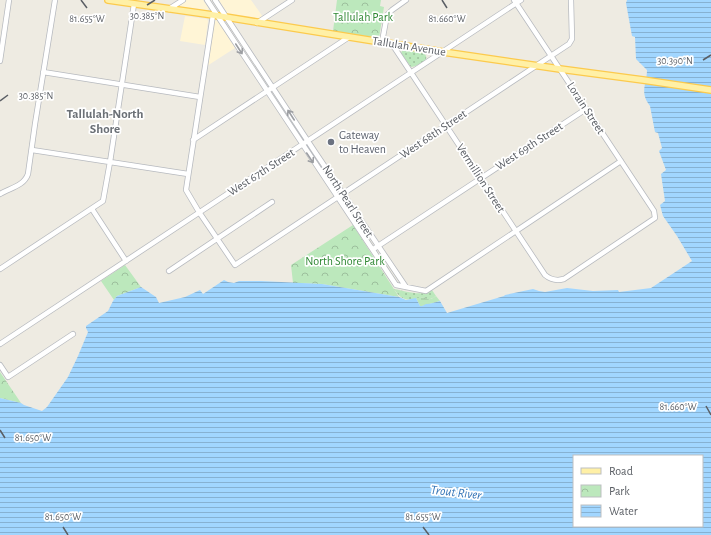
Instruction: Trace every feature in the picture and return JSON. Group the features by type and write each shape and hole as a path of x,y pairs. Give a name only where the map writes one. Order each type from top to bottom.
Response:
{"main road":[{"name":"Tallulah Avenue","path":"108,0 536,66 711,90"}],"street":[{"path":"0,61 9,0"},
{"path":"0,194 21,184 27,178 55,0"},
{"path":"169,9 183,0"},
{"name":"North Pearl Street","path":"207,0 215,16 396,286 406,287"},
{"name":"North Pearl Street","path":"215,0 406,287"},
{"path":"257,23 292,0"},
{"path":"382,42 387,15 406,0"},
{"name":"West 68th Street","path":"217,239 235,265 569,44 572,39 571,0"},
{"name":"West 67th Street","path":"0,344 443,52 517,1"},
{"name":"Lorain Street","path":"517,1 551,56 654,211 655,218 564,279"},
{"path":"0,269 103,201 134,4"},
{"path":"215,16 186,186 187,193 217,239"},
{"path":"193,140 349,37"},
{"name":"Vermillion Street","path":"392,44 545,276 556,280 564,279"},
{"path":"43,72 200,97"},
{"name":"West 69th Street","path":"372,250 586,109"},
{"path":"32,150 188,174"},
{"path":"406,287 426,291 621,162"},
{"path":"169,271 272,202"},
{"path":"92,209 126,261"},
{"path":"0,365 8,378 73,334"}],"shaded area":[{"path":"179,0 203,0 209,9 206,11 169,7"},
{"path":"219,0 251,0 263,17 259,19 231,15 227,13"},
{"path":"185,16 207,19 205,45 180,41"},
{"path":"216,20 235,48 207,66 213,24"}],"green space":[{"name":"Tallulah Park","path":"337,0 381,0 380,6 384,7 379,38 333,31"},
{"path":"404,49 423,52 426,59 423,62 411,67 401,53"},
{"name":"North Shore Park","path":"353,225 399,297 322,284 293,283 291,265"},
{"path":"125,265 141,287 117,296 114,300 101,281"},
{"path":"394,289 418,293 432,290 436,296 430,299 424,297 407,299 400,297"},
{"path":"436,296 440,301 422,306 420,306 416,298 424,297 430,299"},
{"path":"0,372 21,403 0,398"}],"water":[{"name":"Trout River","path":"627,0 711,0 711,535 0,535 0,398 21,403 42,411 47,407 68,377 88,332 86,326 108,311 117,296 141,287 156,297 159,303 185,297 200,290 203,294 224,280 234,283 239,281 261,281 322,284 399,297 406,300 416,298 420,306 440,301 447,313 505,295 533,289 545,292 567,288 593,291 618,290 619,292 651,288 692,261 663,216 660,205 665,201 661,174 666,170 659,151 662,148 658,133 655,132 650,106 644,92 647,70 636,59 635,37 632,36 626,3"}],"place":[{"name":"Gateway to Heaven","path":"331,142"}],"district":[{"name":"Tallulah-North Shore","path":"105,122"}]}
